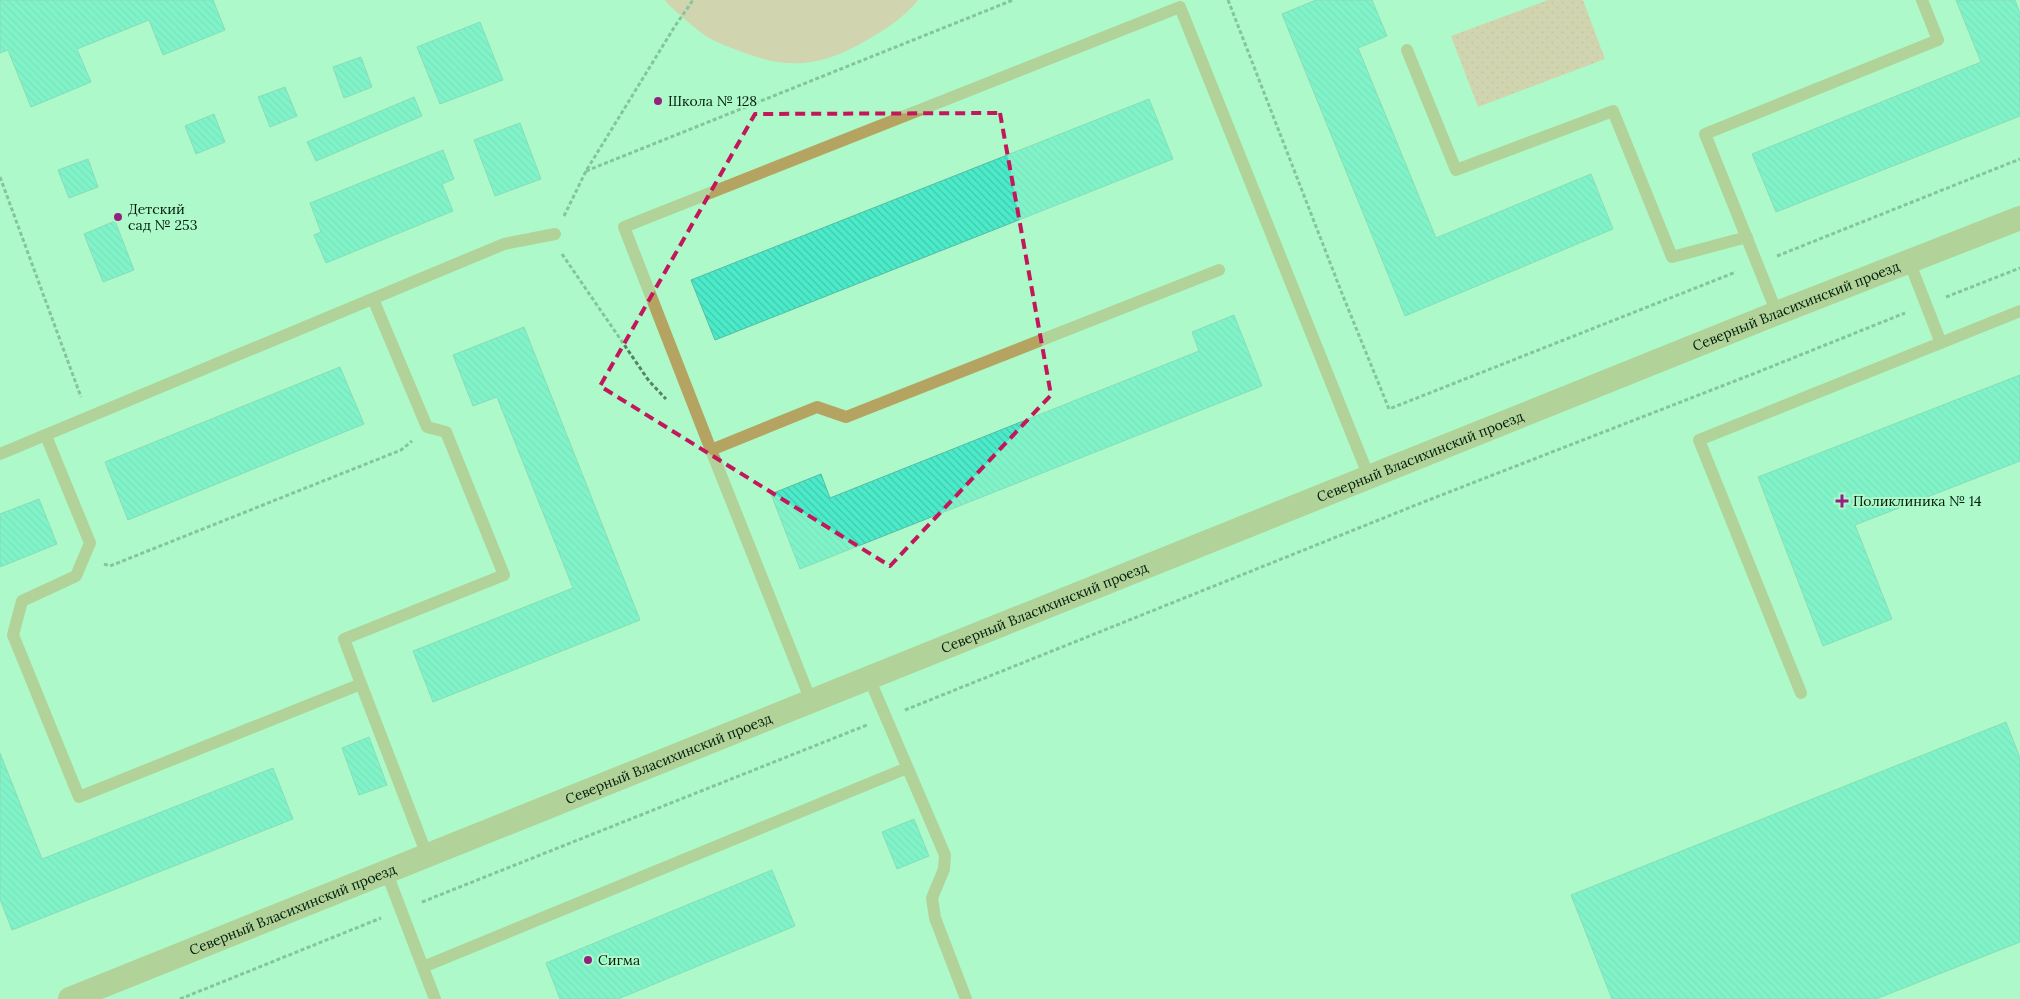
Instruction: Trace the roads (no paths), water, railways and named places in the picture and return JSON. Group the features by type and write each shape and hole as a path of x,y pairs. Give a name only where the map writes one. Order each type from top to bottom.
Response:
{"street":[{"name":"Северный Власихинский проезд","path":"70,999 1777,313 2020,218"}],"lane":[{"path":"1777,313 1705,134 1938,40 1922,0"},
{"path":"811,701 624,227 1180,7 1369,477"},
{"path":"1407,50 1456,170 1613,111 1672,257 1747,237"},
{"path":"0,454 504,244 555,234"},
{"path":"1909,261 1941,343"},
{"path":"711,450 817,407 846,417 1219,270"},
{"path":"373,299 427,427 446,432 504,575 344,639 427,855"},
{"path":"1801,693 1699,440 2020,311"},
{"path":"46,436 90,543 76,576 22,601 13,635 79,797 361,684"},
{"path":"869,678 906,768 945,855 944,869 932,898 935,918 966,999"},
{"path":"423,967 906,768"},
{"path":"386,871 436,999"}],"place":[{"name":"Школа № 128","path":"658,101"},
{"name":"Детский сад № 253","path":"118,217"},
{"name":"Поликлиника № 14","path":"1842,501"},
{"name":"Сигма","path":"588,960"}]}
